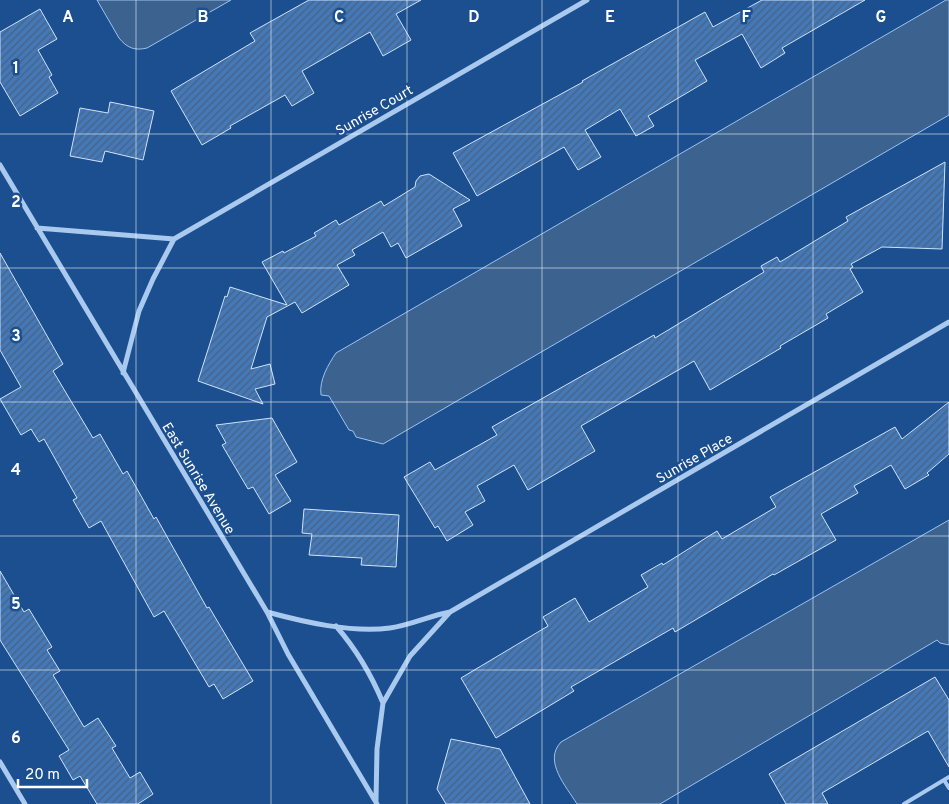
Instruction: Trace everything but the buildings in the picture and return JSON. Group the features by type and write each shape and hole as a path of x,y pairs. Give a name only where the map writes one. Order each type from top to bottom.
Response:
{"street":[{"name":"Sunrise Court","path":"174,239 587,0"},
{"name":"East Sunrise Avenue","path":"0,165 267,612 288,654 377,803"},
{"path":"37,228 174,239 153,279 140,311 123,372"},
{"name":"Sunrise Place","path":"377,803 377,749 383,702 410,656 450,612 949,322"},
{"name":"Sunrise Place","path":"267,612 303,622 336,626 388,628 450,612"},
{"path":"336,626 365,665 383,702"},
{"path":"0,762 25,804"}],"lane":[{"path":"904,804 949,777"},
{"path":"944,780 949,788"}],"water":[{"path":"97,0 231,0 147,48 135,49 125,44 119,38"},
{"path":"949,0 949,115 383,444 356,437 353,431 349,430 329,396 321,395 323,378 336,353"},
{"path":"949,520 949,645 940,643 937,640 660,804 577,804 562,781 555,765 556,749 561,742"}]}
